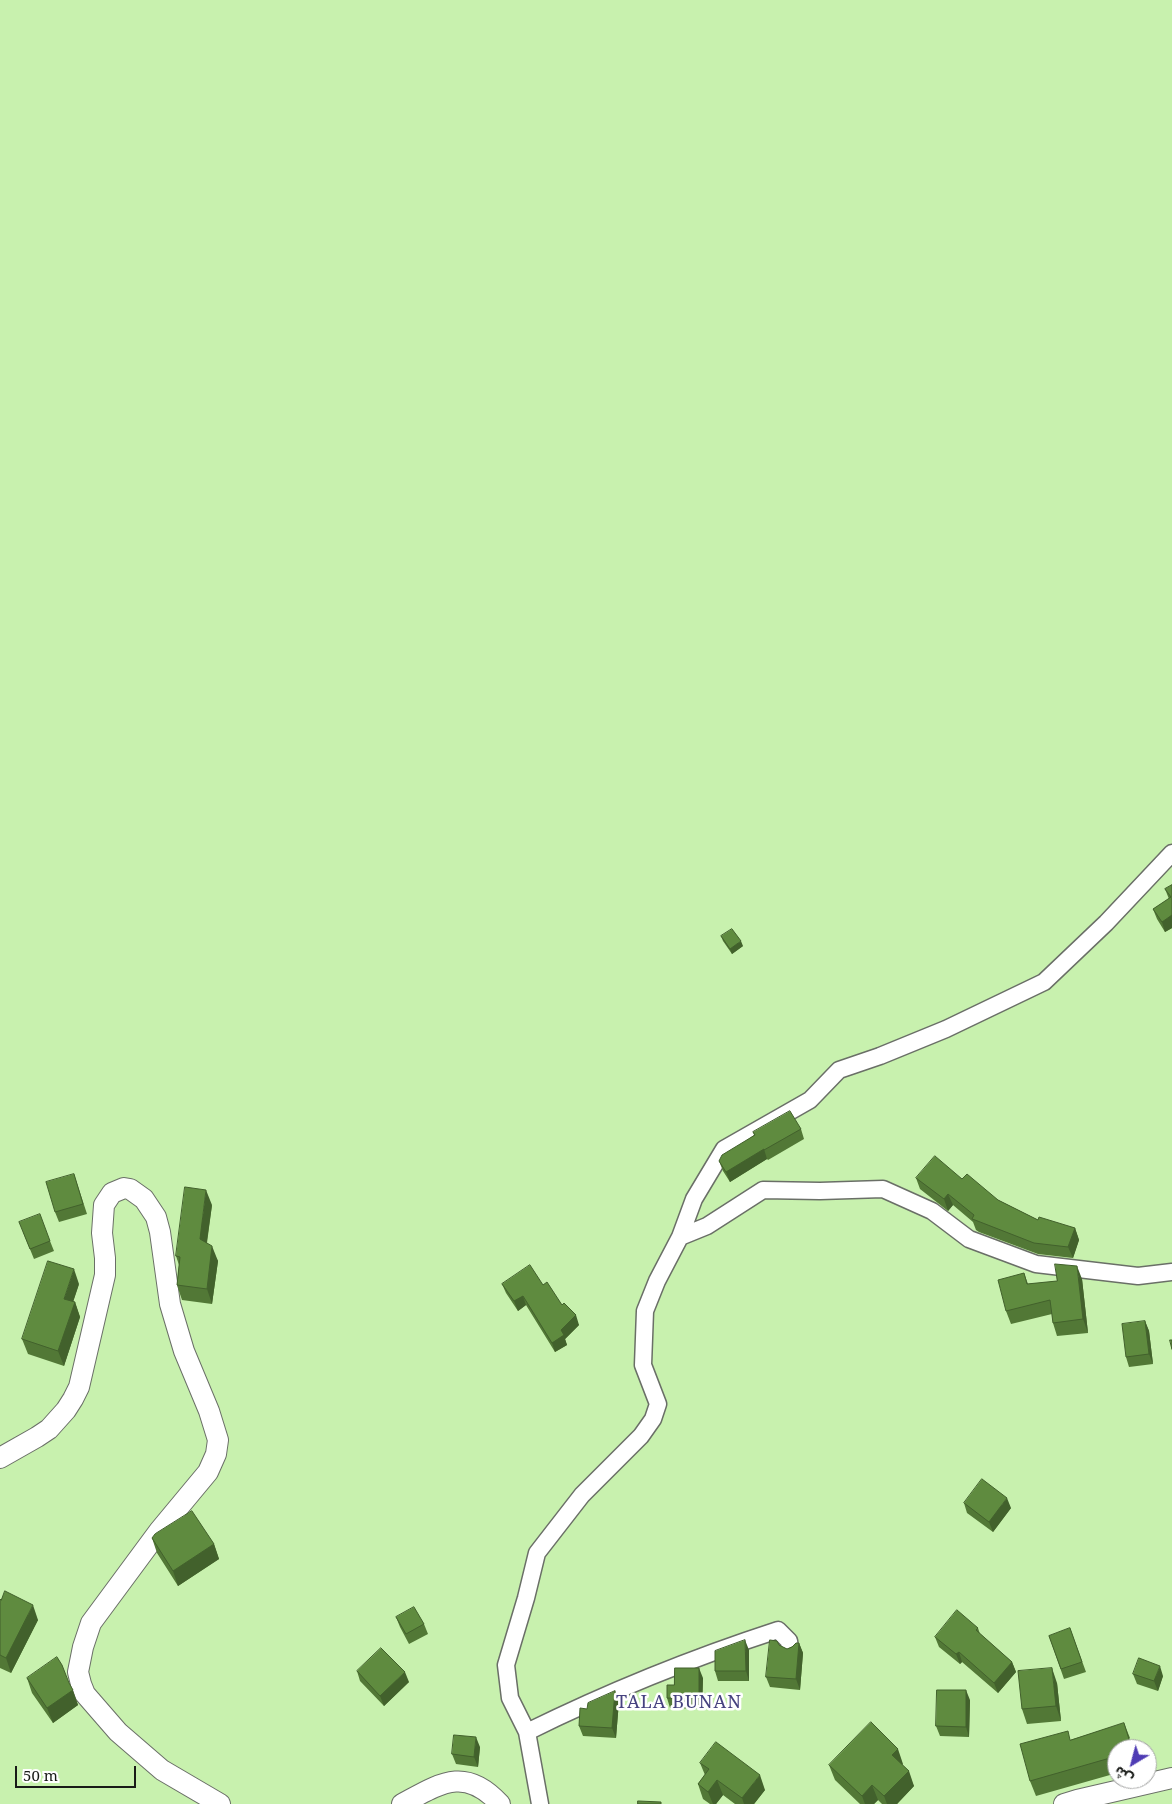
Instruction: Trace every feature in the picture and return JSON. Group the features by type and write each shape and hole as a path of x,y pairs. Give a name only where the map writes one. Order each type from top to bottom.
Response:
{"main road":[{"path":"0,1458 38,1438 49,1429 66,1410 79,1387 105,1275 102,1232 104,1205 112,1193 124,1188 130,1189 144,1199 156,1217 160,1232 170,1304 184,1351 209,1411 218,1440 216,1454 208,1472 159,1531 91,1623 83,1647 78,1672 85,1694 118,1732 162,1770 220,1804"},
{"path":"1064,1804 1172,1778"},
{"path":"402,1804 427,1790 450,1781 459,1780 474,1784 493,1796 500,1804"}],"street":[{"path":"540,1804 527,1732 510,1698 506,1665 537,1553 582,1495 641,1436 653,1419 658,1404 642,1365 645,1311 657,1281 680,1236 694,1199 724,1149 810,1100 839,1070 880,1056 946,1029 1044,982 1106,923 1172,853"},
{"path":"680,1236 707,1226 764,1190 884,1189 932,1210 970,1239 1036,1264 1138,1276 1172,1272"},
{"path":"527,1732 578,1707 622,1689 728,1646 778,1630 789,1641 790,1649"}],"green space":[{"path":"0,0 1172,0 1172,1804 0,1804"}],"building":[{"path":"1172,885 1172,915 1162,922 1153,909 1171,897 1165,889"},
{"path":"732,929 741,941 730,949 721,936"},
{"path":"790,1111 801,1129 726,1172 719,1161 722,1155 755,1135 753,1132"},
{"path":"935,1156 962,1179 967,1174 998,1200 1038,1220 1039,1217 1075,1228 1068,1247 1034,1243 972,1219 974,1215 948,1194 944,1199 916,1178"},
{"path":"74,1174 83,1204 55,1212 46,1182"},
{"path":"185,1187 206,1190 200,1239 212,1246 207,1289 177,1285 180,1257 176,1256"},
{"path":"40,1214 50,1241 30,1249 19,1222"},
{"path":"48,1261 74,1269 64,1299 75,1302 58,1351 22,1339"},
{"path":"1055,1264 1077,1266 1083,1319 1053,1323 1050,1300 1006,1311 998,1280 1024,1273 1027,1284 1057,1281"},
{"path":"530,1265 543,1285 547,1282 562,1305 564,1303 576,1315 561,1330 564,1335 552,1343 523,1296 514,1301 502,1284"},
{"path":"1145,1321 1149,1354 1126,1357 1122,1324"},
{"path":"982,1479 1007,1498 989,1522 964,1503"},
{"path":"192,1511 214,1544 173,1571 152,1538 155,1534"},
{"path":"5,1591 33,1605 6,1658 0,1655 0,1599"},
{"path":"414,1607 424,1624 406,1634 396,1617"},
{"path":"957,1610 1012,1662 994,1683 959,1652 956,1654 935,1637"},
{"path":"1070,1628 1082,1662 1061,1669 1049,1636"},
{"path":"745,1640 746,1671 715,1671 715,1651"},
{"path":"770,1640 777,1641 779,1645 787,1649 799,1643 796,1679 766,1677"},
{"path":"381,1648 405,1672 380,1696 357,1671"},
{"path":"57,1657 73,1690 47,1708 27,1678"},
{"path":"1139,1658 1160,1666 1154,1681 1133,1674"},
{"path":"675,1668 699,1668 699,1699 667,1698 667,1685 674,1685"},
{"path":"1052,1668 1056,1706 1022,1709 1018,1671"},
{"path":"937,1690 966,1690 966,1727 936,1726"},
{"path":"615,1691 612,1728 579,1726 580,1708 587,1709 588,1703"},
{"path":"871,1722 898,1749 892,1755 909,1771 884,1796 872,1785 862,1796 829,1765"},
{"path":"1124,1723 1129,1739 1107,1739 1107,1759 1030,1781 1020,1744 1068,1731 1070,1740"},
{"path":"454,1735 476,1737 474,1757 452,1754"},
{"path":"716,1742 760,1775 742,1798 717,1780 708,1792 698,1784 709,1769 700,1763"},
{"path":"638,1801 661,1802 661,1804 638,1804"}],"district":[{"name":"TALA BUNAN","path":"679,1703"}]}
